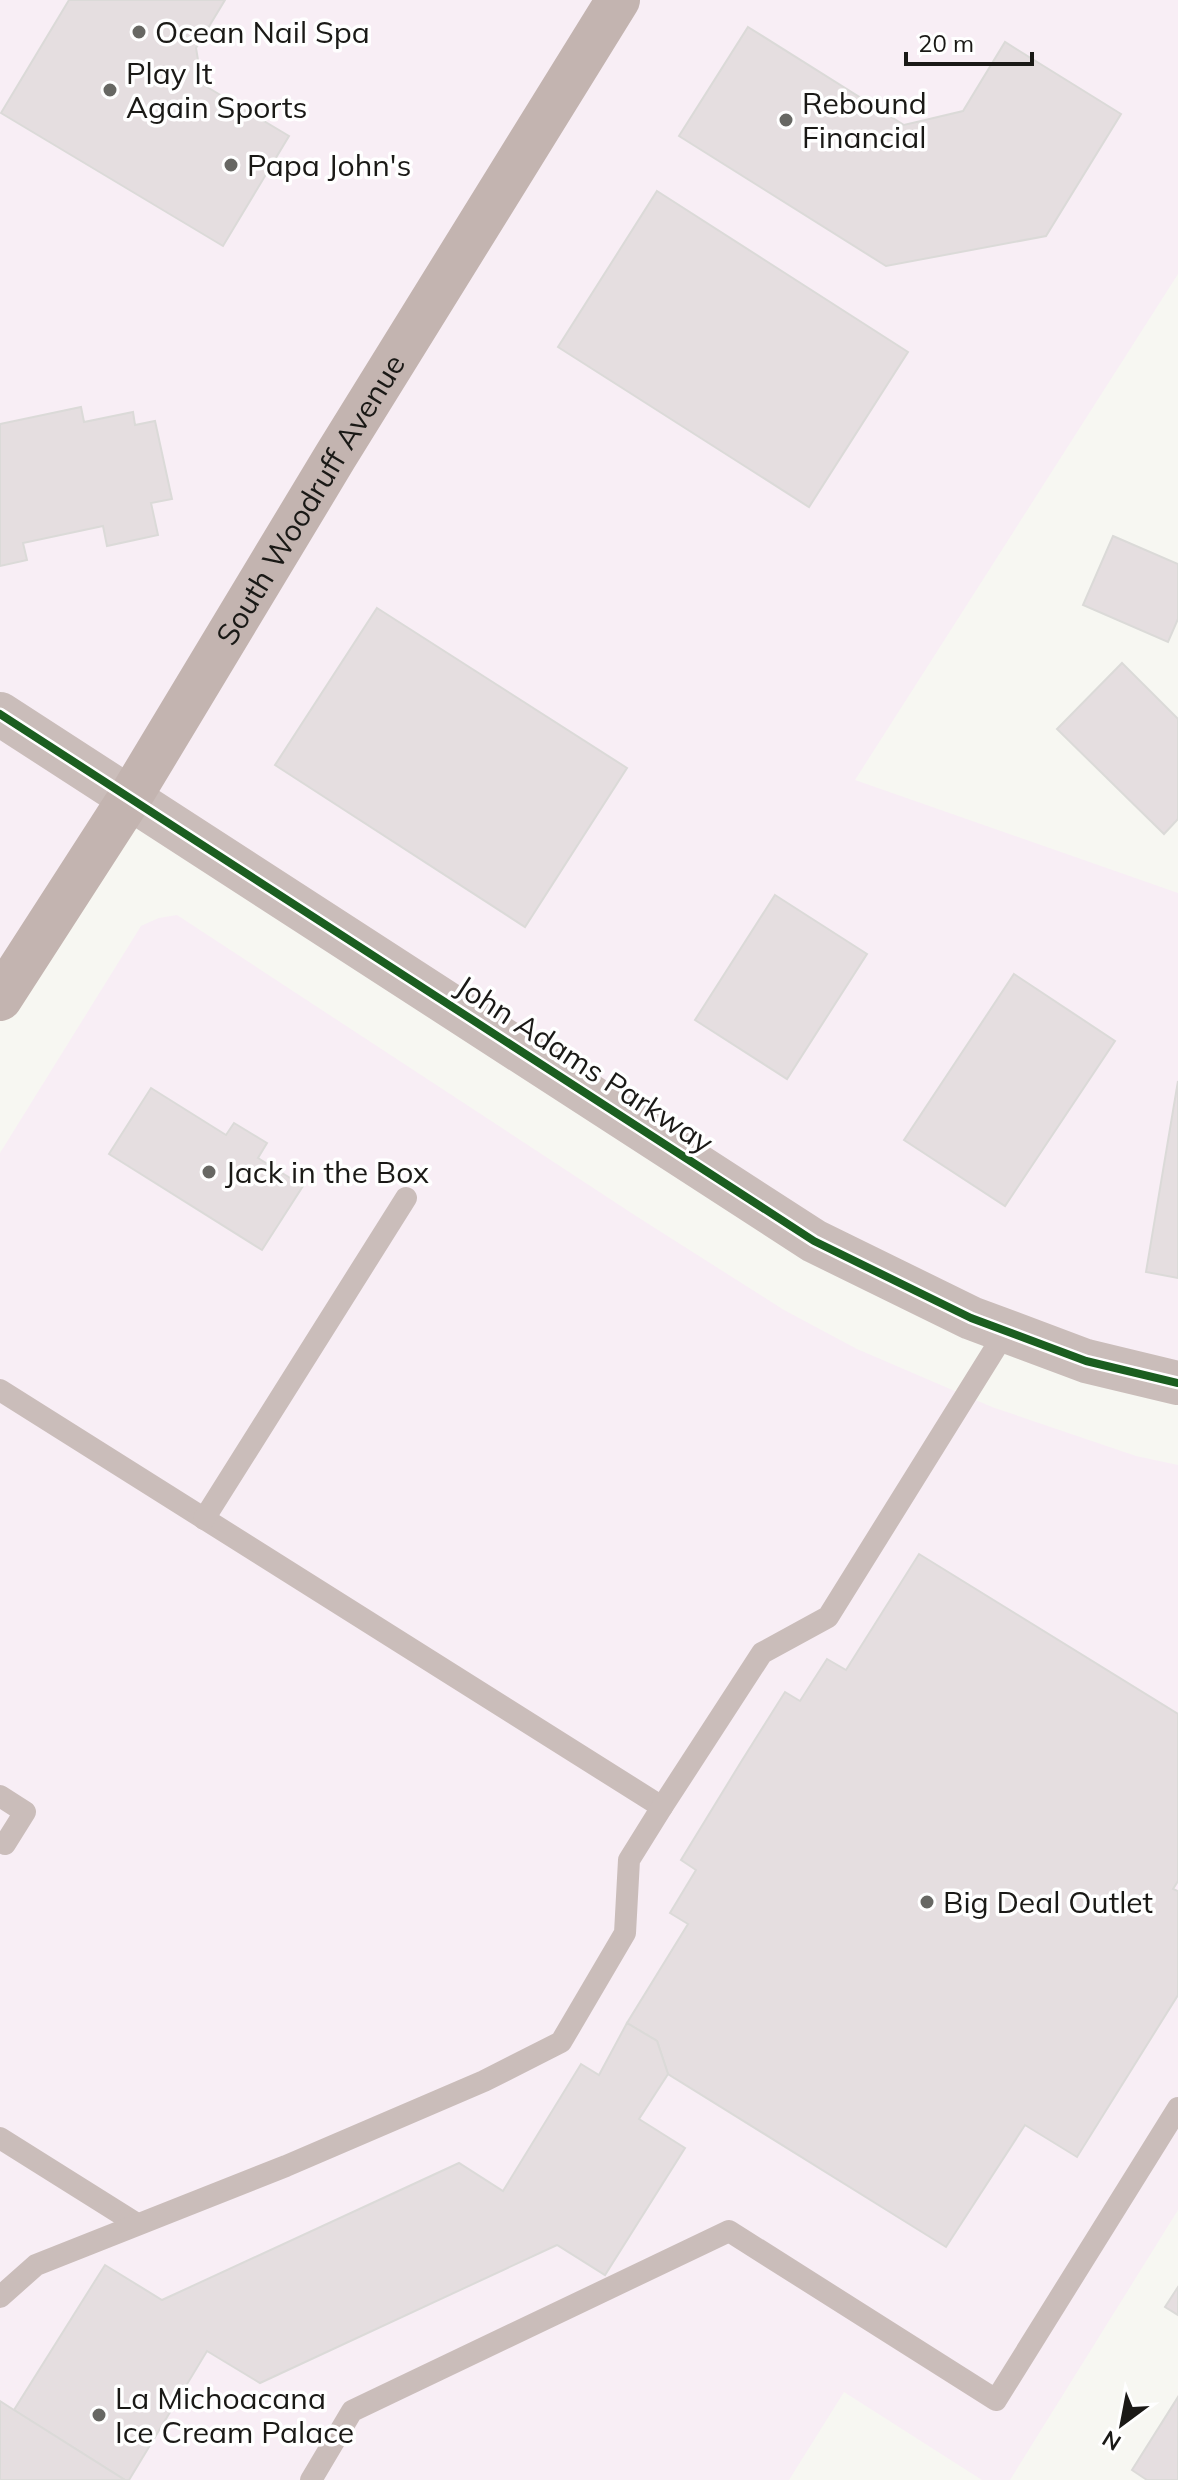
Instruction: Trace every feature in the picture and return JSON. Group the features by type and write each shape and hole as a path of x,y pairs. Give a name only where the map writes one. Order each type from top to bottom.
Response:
{"main road":[{"name":"South Woodruff Avenue","path":"0,999 129,799 335,457 618,0"}],"street":[{"name":"John Adams Parkway","path":"0,714 814,1241 971,1318 1086,1361 1178,1383"}],"lane":[{"path":"204,1519 406,1198"},
{"path":"0,2297 36,2265 286,2166 484,2081 561,2042 625,1933 629,1860 662,1807 762,1653 828,1617 1006,1331"},
{"path":"0,1390 662,1807"},
{"path":"0,1796 25,1812 5,1844"},
{"path":"311,2480 352,2411 729,2231 996,2400 1178,2108"},
{"path":"0,2138 137,2224"}],"shaded area":[{"path":"0,0 1178,0 1178,274 855,780 1178,893 1178,1383 814,1241 129,799 0,1000"},
{"path":"177,915 784,1310 857,1349 992,1407 1136,1456 1178,1465 1178,2210 1010,2480 982,2480 844,2392 789,2480 0,2480 0,1153 141,926"}],"building":[{"path":"69,0 225,0 196,48 202,84 289,136 223,246 1,113"},
{"path":"748,27 904,125 963,111 1005,42 1121,114 1046,236 886,266 679,136"},
{"path":"657,191 908,352 809,507 558,347"},
{"path":"81,407 84,422 133,412 135,425 155,421 172,499 151,503 158,535 107,546 103,526 23,543 27,560 0,566 0,424"},
{"path":"1113,536 1178,564 1178,619 1168,642 1083,605"},
{"path":"377,608 627,768 525,927 275,765"},
{"path":"1122,663 1178,719 1178,819 1164,834 1057,729"},
{"path":"775,895 867,954 787,1079 695,1020"},
{"path":"1014,974 1115,1041 1005,1206 904,1140"},
{"path":"1178,1081 1178,1278 1146,1272"},
{"name":"Jack in the Box","path":"151,1088 226,1135 234,1123 267,1143 258,1158 303,1186 262,1250 109,1154"},
{"name":"Big Deal Outlet","path":"919,1554 1178,1714 1178,1881 1173,1889 1178,1891 1178,1995 1077,2157 1025,2125 946,2247 668,2074 657,2041 627,2023 688,1924 670,1913 696,1870 681,1860 741,1762 785,1692 800,1701 827,1659 846,1670"},
{"path":"627,2023 657,2041 668,2074 639,2119 685,2148 605,2275 557,2245 260,2383 207,2351 129,2480 14,2410 105,2265 162,2300 459,2163 503,2191 581,2064 599,2075"},
{"path":"1178,2287 1178,2315 1165,2307"},
{"path":"1178,2397 1178,2480 1147,2480 1132,2470"},
{"path":"0,2401 14,2410 125,2480 0,2480"}],"cycle path":[{"path":"0,714 814,1241 971,1318 1086,1361 1178,1383"}],"place":[{"name":"Ocean Nail Spa","path":"139,32"},
{"name":"Play It Again Sports","path":"110,90"},
{"name":"Rebound Financial","path":"786,120"},
{"name":"Papa John's","path":"231,165"},
{"name":"Jack in the Box","path":"209,1172"},
{"name":"Big Deal Outlet","path":"927,1902"},
{"name":"La Michoacana Ice Cream Palace","path":"99,2415"}]}
